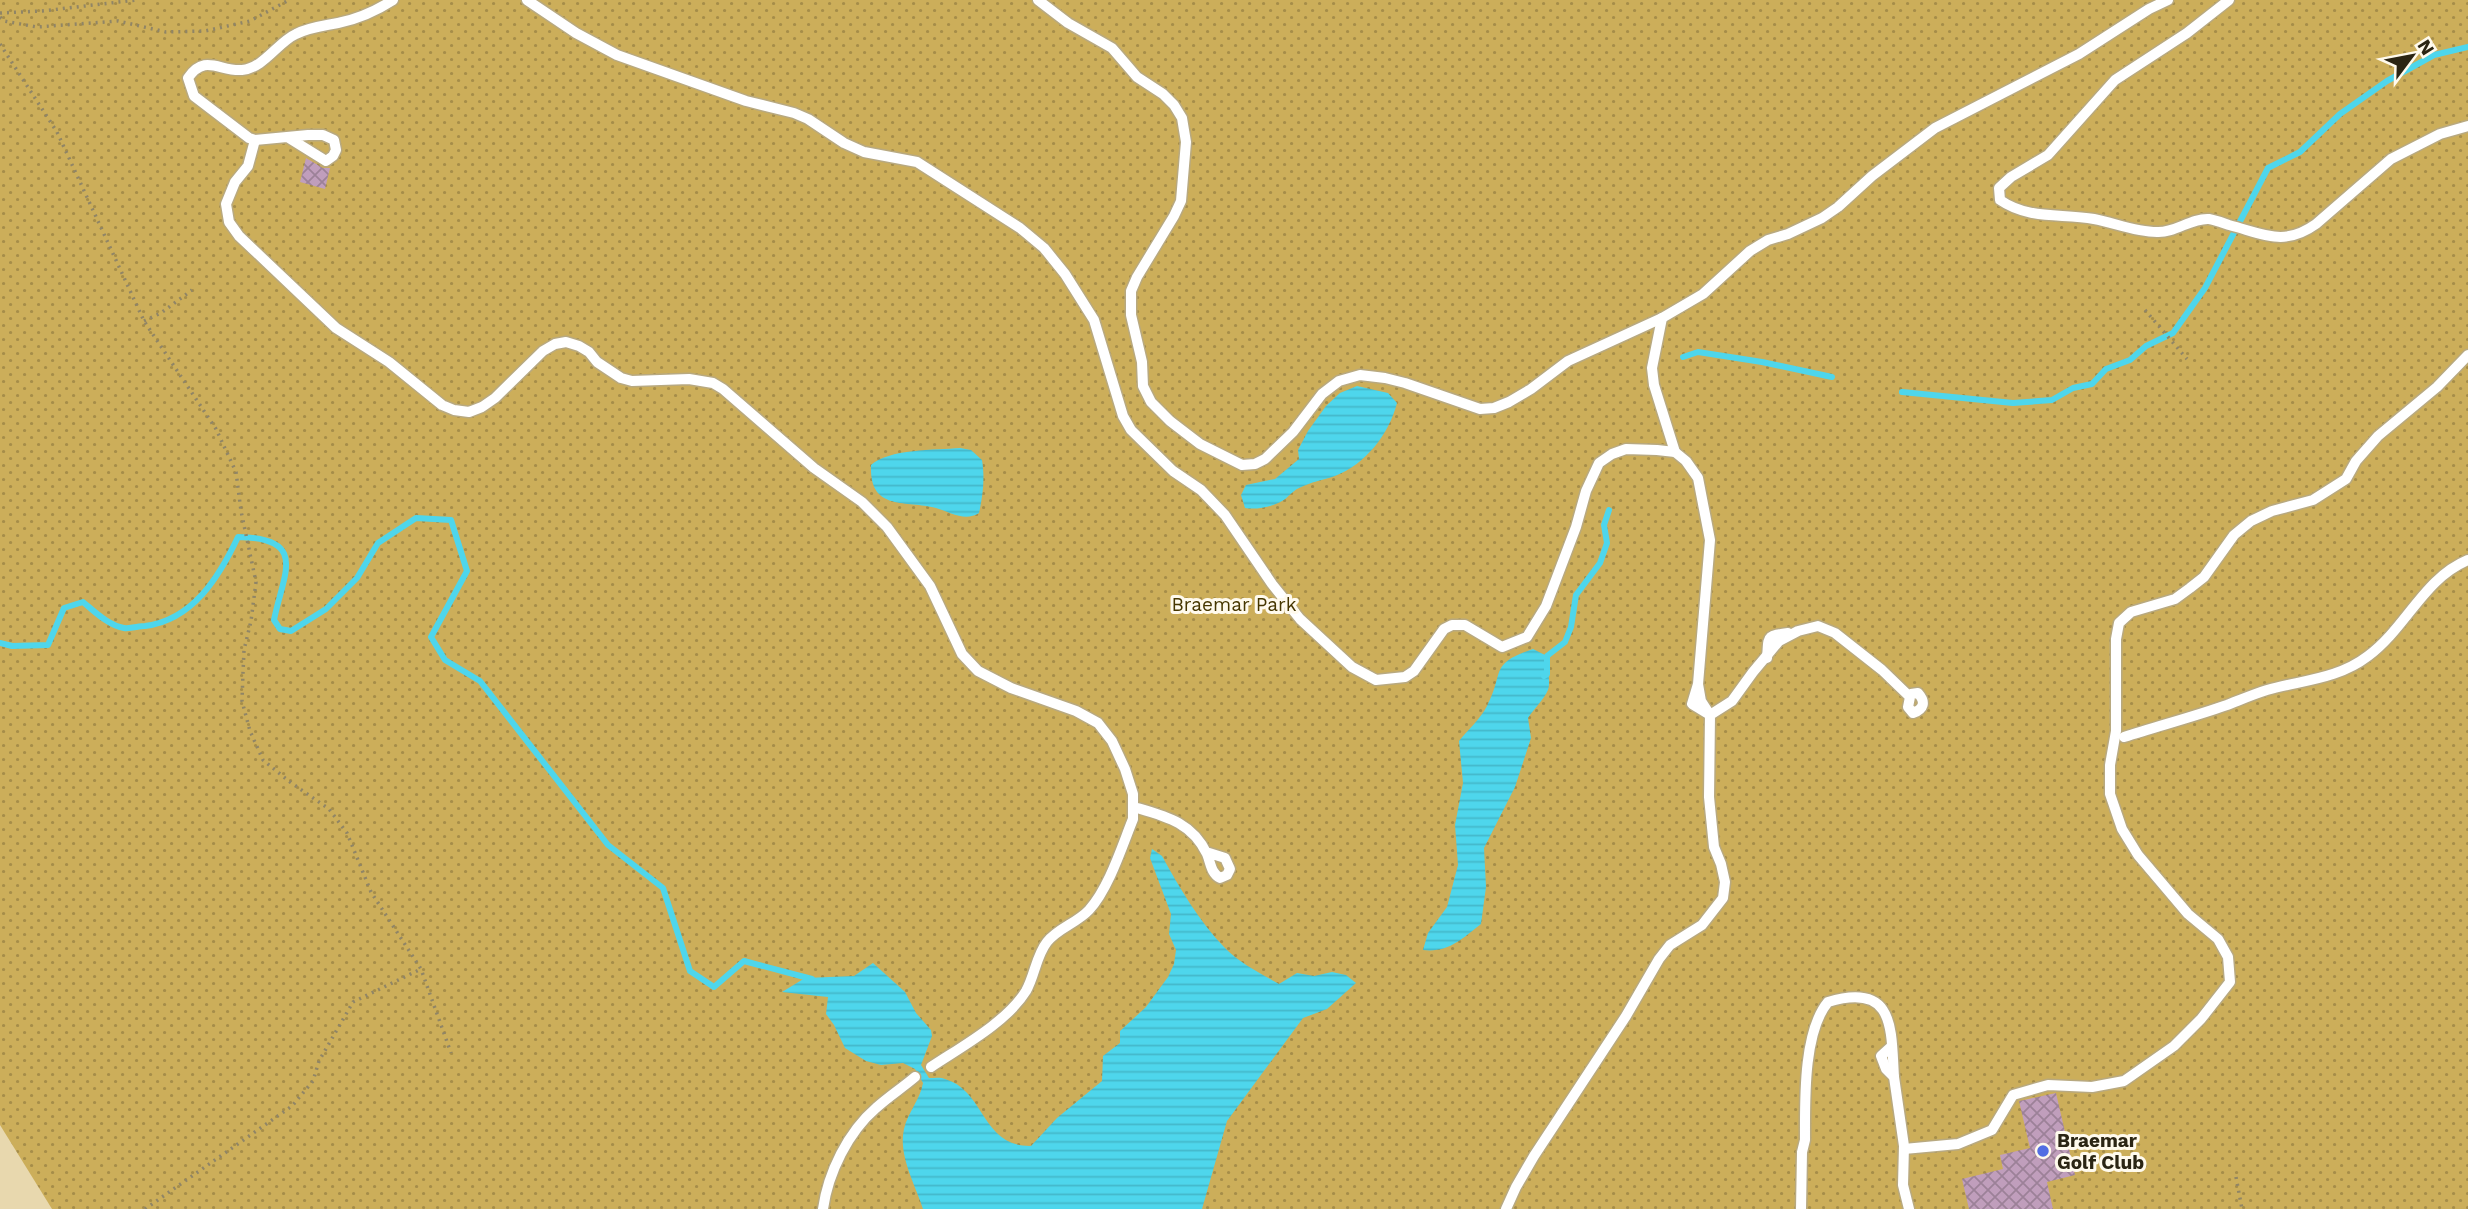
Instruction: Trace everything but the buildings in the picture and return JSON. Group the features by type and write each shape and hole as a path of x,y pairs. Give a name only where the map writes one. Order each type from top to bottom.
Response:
{"lane":[{"path":"289,138 255,140 194,96 188,78 192,71 200,66 210,65 243,70 269,56 292,35 312,27 359,18 393,0"},
{"path":"527,0 576,33 617,55 746,101 808,118 844,143 864,152 917,162 1020,228 1044,248 1065,274 1094,320 1123,416 1131,430 1173,471 1201,490 1225,515 1272,584 1300,619 1352,667 1376,680 1405,677 1414,671 1444,629 1452,625 1465,625 1502,647 1527,637 1546,606 1576,527 1586,491 1600,463 1612,454 1626,449 1675,452"},
{"path":"1038,0 1068,23 1112,48 1137,77 1163,94 1182,118 1186,142 1181,201 1131,291 1131,315 1142,362 1143,386 1151,402 1170,421 1200,444 1242,465 1255,464 1265,459 1293,432 1322,394 1339,381 1360,375 1385,378 1480,409 1494,408 1531,389 1568,361 1662,318 1703,294 1750,251 1768,240 1822,218 1838,207 1872,176 1935,128 2079,54 2149,9 2168,0"},
{"path":"2229,0 2187,33 2115,80 2048,155 2011,177 1999,188 2000,200 2013,209 2034,214 2093,219 2159,233 2208,219 2276,237 2291,237 2316,224 2391,159 2440,134 2468,127"},
{"path":"255,140 247,166 235,182 226,204 229,222 258,255 336,328 389,362 442,405 469,412 482,407 495,398 543,351 555,344 566,342 589,352 597,362 621,378 632,381 689,379 713,383 814,468 862,502 887,527 930,586 962,654 978,671 1011,688 1076,711 1098,723 1112,741 1133,794 1133,819 1092,907 1046,943 1039,954 1025,992 1013,1008 931,1067"},
{"path":"1662,318 1652,368 1654,385 1675,452 1686,461 1698,478 1710,540 1698,684 1692,704 1710,715"},
{"path":"1904,1149 1958,1144 1992,1130 2013,1095 2048,1085 2092,1087 2124,1081 2174,1046 2201,1019 2230,982 2228,957 2218,939 2188,914 2138,855 2122,829 2110,794 2110,765 2116,731 2116,639 2119,623 2131,612 2175,598 2190,588 2204,577 2234,535 2250,522 2272,511 2313,500 2346,479 2356,461 2378,436 2437,387 2468,355"},
{"path":"2124,737 2267,690 2318,680 2342,672 2368,657 2397,631 2420,599 2439,579 2455,566 2468,560"},
{"path":"1710,715 1732,701 1779,642 1798,631 1818,626 1835,633 1877,666 1910,697"},
{"path":"1506,1209 1522,1177 1626,1016 1659,959 1670,945 1702,925 1723,898 1725,882 1714,847 1709,797 1710,715"},
{"path":"1134,807 1179,822 1206,852"},
{"path":"1801,1209 1802,1152 1810,1058 1819,1013 1828,1002 1862,997 1874,1000 1886,1013 1890,1026 1892,1046 1881,1056 1886,1069 1894,1077 1904,1149 1903,1185 1909,1209"},
{"path":"823,1209 825,1194 837,1164 855,1133 874,1109 915,1077"}],"path":[{"path":"136,0 0,15 4,21 37,27 118,21 166,32 205,31 250,22 289,0"},
{"path":"0,44 57,132 145,321 216,429 236,471 241,511 256,582 244,650 242,701 250,731 263,760 329,809 346,833 371,892 421,969 451,1053"},
{"path":"145,321 161,313 192,290"},
{"path":"2145,310 2187,359"},
{"path":"145,1209 292,1106 313,1081 319,1061 353,1002 421,969"},
{"path":"2236,1177 2242,1209"}],"green space":[{"name":"Braemar Park","path":"0,0 2468,0 2468,1209 52,1209 0,1125"}],"water":[{"path":"1357,386 1388,393 1397,403 1388,426 1375,447 1346,471 1299,488 1278,503 1245,508 1241,495 1246,485 1275,479 1299,459 1298,450 1326,406 1340,393"},
{"path":"960,448 971,450 982,460 983,486 979,513 974,516 892,501 876,490 871,465 879,460 913,451"},
{"path":"1533,649 1547,656 1549,687 1528,718 1531,738 1515,787 1484,848 1486,887 1481,924 1447,947 1423,950 1428,933 1447,907 1458,865 1455,825 1463,783 1459,741 1484,710 1503,665 1509,659"},
{"path":"1152,849 1162,856 1182,892 1206,926 1230,953 1243,963 1279,984 1297,973 1314,976 1332,972 1346,975 1356,983 1327,1009 1303,1018 1227,1121 1202,1209 923,1209 903,1149 904,1129 923,1083 915,1069 903,1063 881,1065 866,1061 845,1048 826,1014 828,997 782,992 805,978 854,976 873,963 905,992 916,1013 931,1030 932,1036 921,1065 929,1078 943,1078 958,1085 1002,1138 1015,1144 1031,1146 1057,1118 1102,1081 1103,1056 1120,1043 1120,1031 1146,1007 1174,964 1176,950 1169,934 1171,914 1150,858"}],"waterway":[{"path":"1902,392 2013,403 2052,400 2073,388 2092,384 2106,369 2130,360 2146,346 2173,333 2205,288 2268,168 2300,152 2340,114 2387,81 2434,55 2468,47"},
{"path":"1683,357 1698,352 1832,377"},
{"path":"1544,676 1547,674 1547,656 1565,642 1571,627 1576,595 1600,563 1607,543 1604,525 1609,510"},
{"path":"0,643 12,646 48,645 64,608 83,602 118,627 129,628 162,622 191,606 202,594 222,567 238,537 260,539 275,544 283,552 285,574 274,620 280,629 291,631 326,609 357,578 378,543 416,518 451,520 467,571 431,637 445,660 480,681 608,845 663,888 690,971 714,987 744,961 812,979"}],"place":[{"name":"Braemar Golf Club","path":"2043,1151"}]}
